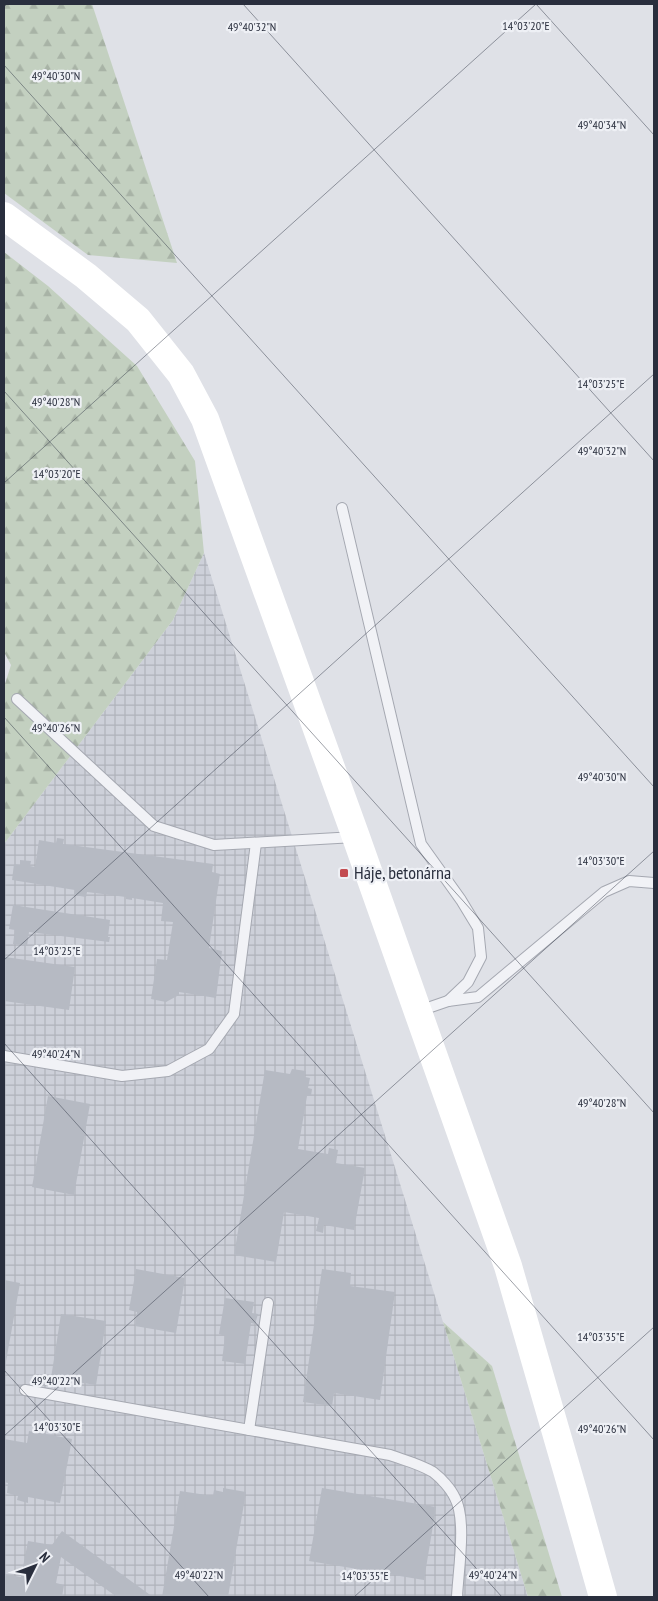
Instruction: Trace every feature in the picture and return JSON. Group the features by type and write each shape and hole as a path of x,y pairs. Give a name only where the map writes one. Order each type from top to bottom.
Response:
{"main road":[{"path":"4,216 86,276 138,320 181,374 205,419 508,1266 603,1597"}],"lane":[{"path":"342,508 421,844 461,900 478,928 481,957 468,982 448,1001"},
{"path":"17,699 154,826 214,845 356,837"},
{"path":"4,1056 122,1076 168,1072 210,1049 234,1014 256,843"},
{"path":"418,1012 448,1001 478,997 604,892 629,881 654,884"},
{"path":"249,1430 268,1302"},
{"path":"25,1390 390,1455 412,1462 433,1473 446,1485 456,1499 461,1522 457,1597"}],"shaded area":[{"path":"204,553 528,1597 4,1597 4,844 173,620"}],"green space":[{"path":"4,4 92,4 177,263 88,255 4,193"},
{"path":"4,252 48,286 137,366 195,461 204,553 173,620 4,844 4,687 11,665 4,652"},
{"path":"443,1322 492,1366 562,1597 528,1597"}],"building":[{"path":"57,838 64,839 63,844 213,864 212,872 220,874 209,948 222,951 216,998 179,992 179,995 166,1002 151,999 157,959 167,960 173,922 161,921 163,903 87,892 86,897 74,895 75,890 12,880 14,864 20,865 20,860 31,861 30,866 35,867 39,840 56,843"},
{"path":"13,905 110,920 109,942 29,932 27,946 13,944 15,930 9,929"},
{"path":"5,957 75,967 69,1010 4,1001"},
{"path":"292,1069 306,1071 305,1077 310,1078 308,1088 312,1089 311,1096 307,1096 298,1149 328,1154 329,1148 338,1150 336,1163 365,1168 354,1230 324,1225 323,1233 316,1231 319,1218 284,1212 276,1262 234,1255 265,1070 290,1074"},
{"path":"48,1096 90,1104 74,1195 32,1187"},
{"path":"136,1269 185,1278 176,1333 135,1326 137,1312 129,1310"},
{"path":"322,1269 351,1273 350,1286 395,1292 380,1400 334,1393 332,1406 303,1402"},
{"path":"4,1280 20,1283 5,1367 4,1367"},
{"path":"225,1298 254,1302 252,1313 258,1314 255,1324 251,1323 245,1364 222,1361 225,1336 219,1334"},
{"path":"61,1314 106,1321 96,1385 51,1378"},
{"path":"29,1431 72,1439 60,1503 28,1497 28,1503 17,1500 18,1496 7,1493 8,1483 4,1482 4,1439 27,1443"},
{"path":"223,1488 246,1492 228,1597 162,1597 180,1491 213,1496 214,1490 223,1492"},
{"path":"322,1488 436,1507 424,1580 309,1561"},
{"path":"62,1531 153,1597 117,1597 61,1557 56,1583 64,1585 62,1597 4,1597 4,1574 21,1577 28,1541 52,1545"}],"place":[{"name":"Háje, betonárna","path":"344,873"}]}
